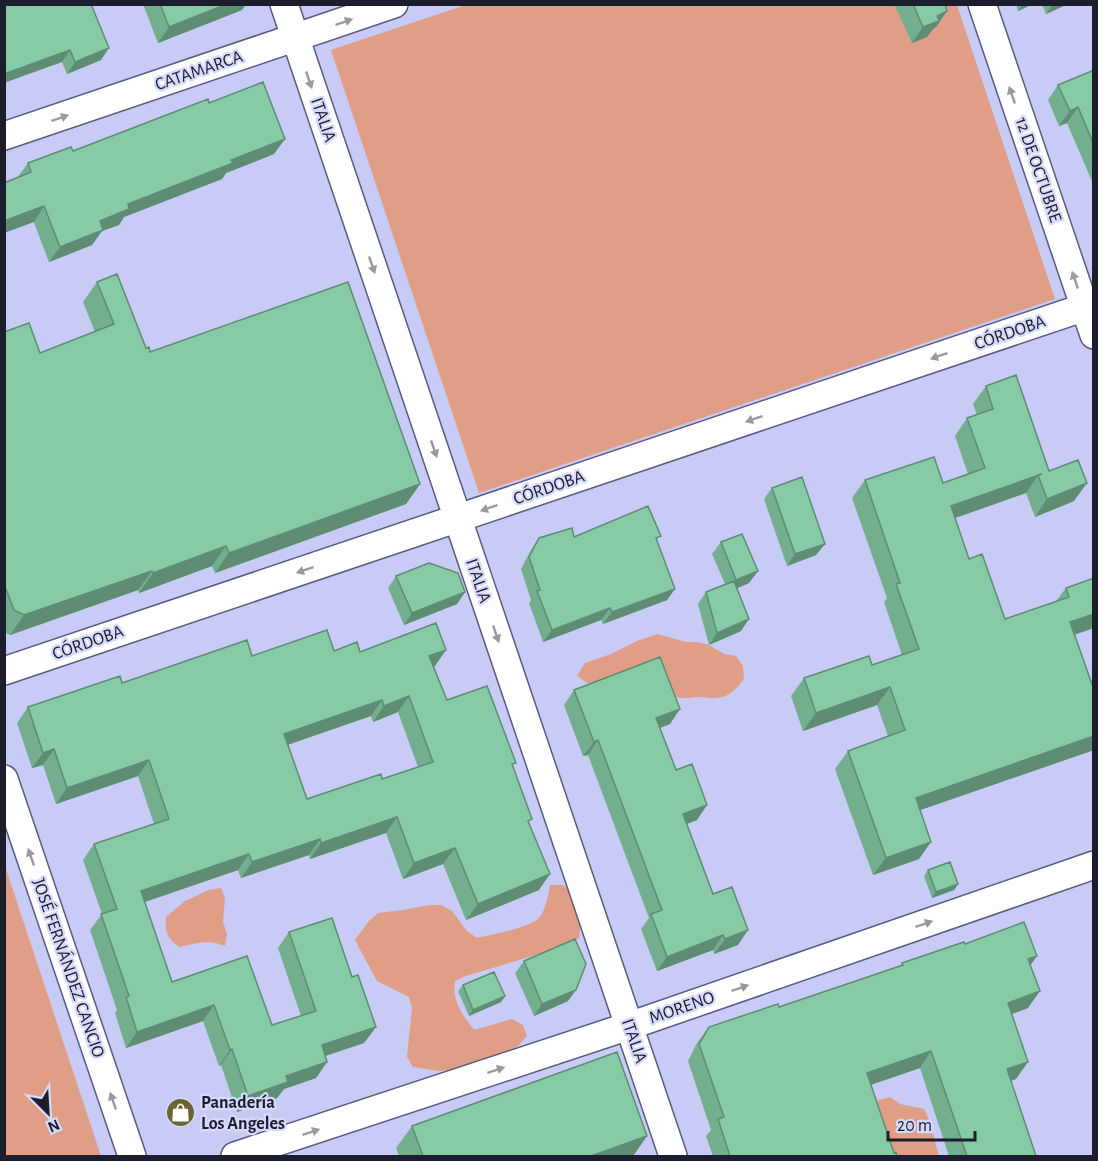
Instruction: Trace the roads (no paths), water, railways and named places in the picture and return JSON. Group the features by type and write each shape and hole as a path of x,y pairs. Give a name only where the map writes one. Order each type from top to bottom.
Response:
{"street":[{"name":"ITALIA","path":"284,4 673,1156"},
{"name":"CATAMARCA","path":"4,136 394,4"},
{"name":"12 DE OCTUBRE","path":"982,4 1089,306 1094,335"},
{"name":"CÓRDOBA","path":"4,671 1089,306"},
{"name":"JOSÉ FERNÁNDEZ CANCIO","path":"4,778 132,1156"},
{"name":"MORENO","path":"235,1156 629,1026 1094,865"}],"place":[{"name":"Panadería Los Angeles","path":"180,1113"}]}
